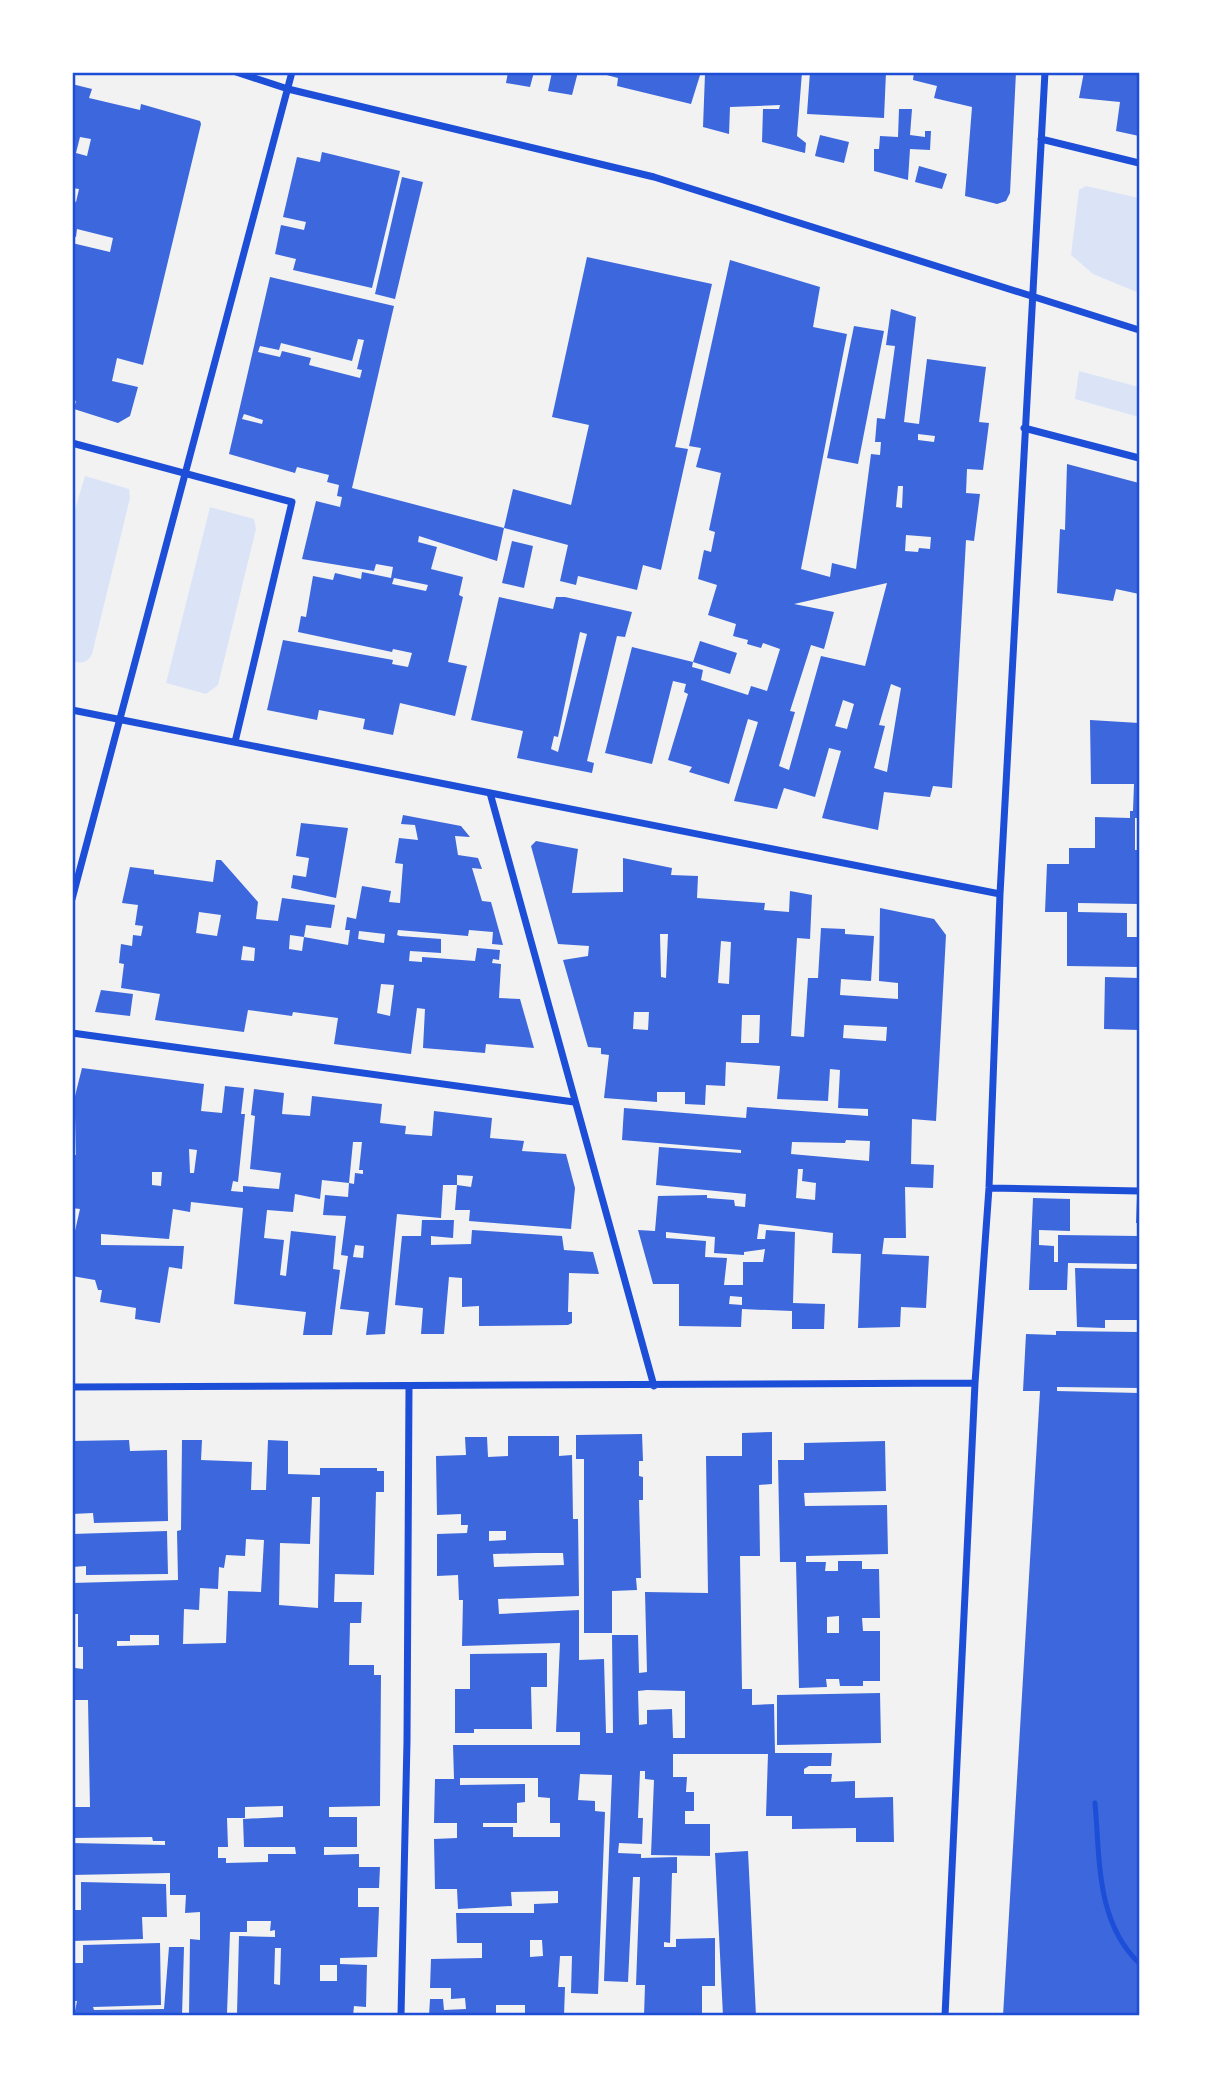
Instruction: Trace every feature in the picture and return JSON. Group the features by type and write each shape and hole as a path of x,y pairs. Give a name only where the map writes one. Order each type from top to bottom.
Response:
{"street":[{"path":"236,72 288,89 654,177 1139,330"},
{"path":"72,899 292,72"},
{"path":"945,2016 975,1383 989,1188 1000,894 1045,72"},
{"path":"1041,139 1139,163"},
{"path":"1024,428 1139,458"},
{"path":"72,443 292,502 235,742"},
{"path":"72,710 1000,894"},
{"path":"490,793 654,1386"},
{"path":"72,1033 574,1102"},
{"path":"989,1188 1139,1191"},
{"path":"72,1387 410,1388 975,1383"},
{"path":"401,2016 410,1388"}],"lane":[{"path":"1095,1803 1105,1911 1127,1952 1139,1963"}],"shaded area":[{"path":"1086,186 1139,198 1139,293 1093,274 1071,255 1079,190"},
{"path":"1079,371 1139,387 1139,417 1075,399"},
{"path":"85,476 129,489 130,498 92,654 86,661 79,662 72,661 72,520"},
{"path":"210,507 254,519 256,529 218,685 206,694 166,683"}],"building":[{"path":"508,72 534,72 530,87 506,83"},
{"path":"552,72 578,72 572,95 548,91"},
{"path":"701,72 691,104 617,86 618,78 599,73"},
{"path":"802,72 797,136 806,143 805,153 762,142 763,109 779,109 780,105 730,107 729,134 703,127 705,74"},
{"path":"810,72 886,72 884,118 807,114"},
{"path":"914,72 1016,72 1010,193 1006,201 997,204 965,196 972,107 934,98 937,86 913,80"},
{"path":"1084,72 1139,72 1139,136 1116,131 1120,102 1079,98"},
{"path":"72,84 92,89 89,98 140,110 141,104 200,121 143,365 117,358 112,381 138,387 130,416 118,423 74,409 76,401 72,400 72,243 110,252 113,238 77,229 76,237 72,236 72,201 76,202 79,189 72,188","holes":["80,137 91,139 87,156 76,153"]},
{"path":"899,109 912,109 910,135 925,137 925,131 931,131 930,150 910,149 908,180 874,171 874,149 879,149 880,136 898,137"},
{"path":"820,135 849,142 844,163 815,156"},
{"path":"322,152 400,171 372,288 293,270 296,259 275,254 281,225 304,230 306,222 283,217 297,157 320,162"},
{"path":"919,166 947,174 942,189 915,182"},
{"path":"402,177 423,182 395,299 375,294"},
{"path":"587,257 712,284 675,447 688,449 661,570 643,565 637,590 578,576 576,585 560,581 568,545 504,528 513,489 571,505 589,425 552,417"},
{"path":"730,260 820,287 813,327 847,334 801,569 830,577 832,563 856,569 871,454 880,455 881,442 875,442 877,418 885,419 895,346 886,345 891,309 916,317 904,422 919,424 927,359 986,367 979,422 989,423 983,470 967,469 966,493 980,494 974,541 966,540 952,788 933,786 930,797 884,792 878,830 822,818 841,751 829,748 815,797 784,788 777,809 734,801 758,722 748,719 729,784 689,772 692,767 668,760 688,694 684,692 686,684 673,681 652,764 605,753 632,647 693,662 692,667 703,670 701,680 748,695 751,686 767,691 780,649 763,643 761,648 747,644 748,640 733,636 736,624 708,615 717,585 698,579 704,550 711,552 715,532 709,530 721,473 696,467 701,448 689,446","holes":["918,434 935,436 934,442 918,440","898,486 903,486 902,508 896,507","906,535 931,537 930,549 919,548 918,552 905,551","887,583 865,666 821,656 789,770 779,766 795,712 790,711 811,645 824,649 834,612 794,604","891,684 901,688 887,772 874,768 885,726 879,725","843,700 854,704 847,729 835,726"]},
{"path":"270,277 394,306 352,488 504,528 497,561 419,536 418,542 437,547 431,569 463,577 459,595 463,597 448,662 467,666 455,716 400,703 393,735 363,729 365,719 319,710 317,720 267,710 283,640 393,660 392,664 408,667 412,653 393,649 392,652 298,632 301,616 306,617 313,576 333,580 335,573 361,579 362,572 391,578 393,567 376,564 374,571 302,559 316,501 340,507 342,497 337,496 339,485 327,482 329,475 297,467 295,473 229,454","holes":["358,339 364,340 357,369 362,370 360,378 309,365 311,358 282,351 280,357 258,352 260,346 279,350 281,343 352,361","244,414 263,420 262,424 242,419","394,578 428,585 426,591 392,584"]},
{"path":"854,326 884,331 858,464 827,458"},
{"path":"1067,464 1139,483 1139,594 1116,589 1113,601 1057,593 1060,529 1065,530"},
{"path":"512,541 533,546 524,588 502,583"},
{"path":"499,597 553,609 556,597 565,597 632,612 625,637 617,636 587,761 594,763 592,773 517,758 523,731 471,720","holes":["580,632 587,634 558,752 551,749 554,736 558,737"]},
{"path":"700,641 737,653 730,674 693,662"},
{"path":"1090,720 1139,723 1139,818 1135,818 1135,850 1139,850 1139,904 1078,903 1078,912 1127,913 1127,937 1139,937 1139,967 1067,966 1067,912 1045,912 1047,864 1069,864 1069,848 1095,848 1095,817 1130,818 1130,811 1133,811 1134,784 1091,784"},
{"path":"403,815 461,826 470,837 455,836 458,855 478,858 482,869 472,868 482,901 491,902 503,945 492,944 493,932 469,930 468,936 398,930 397,935 441,939 441,953 410,951 409,961 422,962 422,957 475,961 477,948 500,950 499,960 493,959 492,963 501,964 499,998 520,999 534,1048 486,1044 485,1053 423,1048 425,1009 417,1008 411,1054 334,1044 338,1018 293,1012 292,1016 248,1010 244,1032 155,1020 160,994 121,988 124,964 119,963 121,944 132,946 133,935 141,936 143,926 135,925 138,905 122,903 130,867 154,870 154,874 213,882 216,860 221,860 258,902 256,919 278,921 282,898 335,905 331,928 306,925 304,937 348,945 350,930 345,930 347,917 356,919 362,886 391,891 389,902 400,903 403,864 395,863 399,838 418,840 415,825 401,824","holes":["199,912 221,915 217,936 196,933","359,931 385,934 384,943 358,939","290,935 304,937 302,951 289,949","243,946 255,948 254,961 241,960","381,984 394,985 390,1016 377,1013"]},
{"path":"301,823 348,828 336,898 291,888 293,875 306,877 309,858 296,856"},
{"path":"536,841 578,849 572,893 623,892 623,858 672,868 671,875 698,876 697,898 765,903 764,910 789,912 790,891 812,895 810,939 797,938 791,1036 804,1037 808,978 818,978 821,928 845,929 845,934 874,936 871,981 841,979 840,995 898,999 898,983 879,981 880,908 934,919 946,935 936,1121 912,1119 911,1164 934,1165 933,1188 905,1187 906,1238 884,1238 882,1254 929,1256 926,1308 901,1307 900,1327 858,1328 861,1254 832,1253 833,1233 759,1224 757,1239 765,1239 766,1230 795,1232 793,1303 825,1304 824,1329 792,1329 792,1311 742,1309 741,1327 679,1326 679,1284 653,1284 638,1230 655,1231 658,1196 707,1195 707,1198 734,1200 735,1206 745,1207 746,1194 656,1185 659,1147 741,1153 741,1150 622,1140 624,1108 746,1118 747,1107 868,1116 868,1109 838,1108 840,1070 830,1069 828,1101 777,1099 780,1066 726,1062 725,1086 706,1085 705,1105 685,1104 685,1092 657,1092 657,1102 604,1098 609,1055 601,1054 601,1048 588,1047 563,960 588,956 589,946 558,944 531,846","holes":["660,934 668,934 666,978 661,977","721,941 731,942 729,984 718,983","634,1012 649,1012 648,1030 633,1029","742,1015 760,1015 759,1043 741,1043","844,1025 887,1027 886,1041 843,1038","870,1141 869,1161 791,1154 792,1142","798,1169 803,1169 802,1181 816,1183 815,1200 796,1198","666,1232 715,1237 714,1253 744,1255 744,1252 765,1249 763,1262 743,1262 743,1285 724,1285 727,1258 705,1257 706,1241 666,1238","730,1296 742,1297 742,1305 729,1304"]},
{"path":"1105,977 1139,978 1139,1030 1104,1029"},
{"path":"101,990 133,994 130,1016 95,1012"},
{"path":"82,1068 204,1084 201,1111 222,1113 225,1086 244,1088 241,1114 245,1114 238,1182 233,1181 231,1191 243,1192 243,1186 279,1189 281,1173 250,1169 255,1116 251,1115 254,1089 284,1093 282,1114 310,1116 312,1096 382,1104 380,1123 406,1126 405,1134 432,1136 434,1111 492,1118 490,1138 524,1141 522,1151 566,1154 575,1188 571,1229 469,1221 470,1210 455,1210 457,1185 443,1185 441,1218 397,1214 385,1334 366,1335 369,1312 340,1309 348,1256 341,1255 346,1216 323,1215 325,1195 348,1197 349,1183 322,1180 320,1199 295,1194 293,1212 267,1210 264,1238 284,1240 280,1275 286,1276 291,1231 336,1236 333,1269 340,1270 332,1335 303,1335 306,1312 234,1304 243,1208 191,1202 190,1212 173,1209 169,1239 101,1234 101,1245 184,1246 182,1269 169,1267 160,1323 135,1319 136,1308 100,1302 102,1290 98,1290 95,1280 72,1276 72,1244 80,1209 72,1208 72,1155 76,1155 75,1116 72,1116","holes":["353,1142 362,1142 359,1170 363,1170 363,1174 355,1173 354,1184 349,1183","189,1149 197,1150 194,1173 190,1173","152,1172 162,1172 161,1186 152,1185","457,1175 473,1176 471,1187 457,1185","355,1245 364,1246 363,1258 353,1257"]},
{"path":"1139,1197 1139,1223 1136,1223"},
{"path":"1033,1198 1070,1199 1070,1231 1039,1230 1039,1245 1054,1246 1054,1262 1058,1262 1058,1235 1139,1236 1139,1264 1068,1263 1067,1290 1029,1290"},
{"path":"422,1220 454,1220 453,1238 431,1236 431,1245 471,1244 472,1230 562,1236 564,1250 593,1252 599,1274 569,1273 568,1312 572,1312 572,1323 568,1325 479,1326 479,1306 462,1307 462,1278 449,1277 444,1334 421,1334 423,1308 395,1305 402,1236 421,1236"},
{"path":"1075,1268 1139,1269 1139,1320 1105,1320 1105,1328 1077,1327"},
{"path":"1056,1331 1139,1332 1139,1388 1057,1387 1057,1391 1139,1393 1139,2016 1003,2016 1040,1391 1023,1391 1026,1334 1056,1335"},
{"path":"772,1432 772,1484 759,1485 760,1556 740,1556 742,1689 752,1689 752,1705 774,1704 775,1753 832,1753 831,1766 809,1766 804,1769 804,1774 832,1774 831,1782 855,1781 855,1798 893,1797 894,1842 856,1842 856,1828 792,1829 792,1816 766,1816 768,1754 673,1754 673,1777 687,1777 686,1792 694,1792 694,1811 685,1811 685,1824 710,1824 710,1856 651,1855 654,1780 645,1779 645,1771 640,1771 638,1818 643,1818 642,1844 619,1843 618,1853 641,1854 641,1858 677,1857 677,1873 672,1873 670,1943 664,1942 664,1947 676,1947 676,1939 715,1938 715,1986 702,1986 702,2016 644,2016 645,1985 636,1985 640,1877 633,1877 628,1982 604,1981 612,1775 580,1774 578,1800 595,1801 595,1811 605,1812 598,1994 571,1993 572,1956 560,1956 558,1987 565,1987 564,2016 525,2016 525,2005 496,2005 496,2016 429,2016 430,1999 443,1999 444,2010 466,2009 465,1998 451,1999 451,1988 430,1988 431,1959 482,1958 482,1943 457,1943 456,1913 534,1913 534,1904 558,1903 558,1891 511,1892 512,1906 458,1909 457,1889 435,1889 434,1839 457,1838 457,1823 434,1823 435,1779 454,1779 453,1745 580,1745 580,1732 556,1732 560,1643 462,1646 463,1600 459,1600 458,1575 437,1576 437,1534 467,1533 468,1525 461,1525 461,1514 437,1515 436,1456 466,1455 465,1437 487,1437 488,1457 508,1456 508,1436 559,1436 559,1456 572,1455 573,1519 578,1519 579,1596 498,1599 499,1614 579,1610 579,1660 604,1659 606,1733 613,1733 612,1635 638,1635 639,1673 647,1672 645,1592 708,1593 706,1456 742,1456 742,1433","holes":["489,1531 506,1531 506,1540 489,1541","563,1553 564,1565 494,1567 493,1554","638,1691 685,1691 685,1738 673,1738 672,1709 647,1710 647,1724 639,1725","460,1778 538,1778 538,1797 550,1798 550,1823 560,1823 560,1837 513,1837 513,1827 483,1827 483,1823 517,1823 517,1803 525,1802 525,1784 460,1785","530,1940 542,1940 543,1956 530,1957"]},
{"path":"642,1434 643,1461 639,1461 639,1476 643,1477 643,1500 639,1500 641,1578 636,1578 637,1590 612,1591 612,1633 584,1633 584,1459 576,1459 576,1435"},
{"path":"129,1440 130,1451 167,1450 168,1521 94,1523 93,1513 72,1514 72,1441"},
{"path":"182,1440 202,1440 201,1460 252,1462 251,1490 266,1490 268,1440 288,1441 288,1474 320,1475 320,1468 377,1468 377,1471 384,1471 384,1492 376,1492 374,1575 335,1574 334,1602 362,1602 361,1623 350,1623 349,1665 374,1665 374,1675 381,1675 380,1806 329,1807 329,1817 357,1817 357,1847 324,1847 324,1855 359,1854 359,1867 380,1867 379,1888 358,1888 358,1907 379,1907 377,1957 340,1958 340,1964 367,1965 366,2007 354,2006 353,2016 189,2016 190,1939 200,1940 200,1912 185,1913 186,1895 170,1895 170,1873 72,1875 72,1843 165,1845 165,1841 153,1841 152,1837 72,1838 72,1807 90,1807 88,1700 72,1700 72,1663 75,1668 83,1669 83,1647 78,1647 78,1614 72,1614 72,1583 178,1580 177,1531 181,1530","holes":["312,1497 320,1497 318,1608 279,1605 280,1543 310,1544","246,1539 264,1540 261,1592 228,1591 226,1643 183,1644 184,1609 199,1610 200,1588 218,1589 219,1567 224,1568 226,1555 245,1556","130,1635 159,1635 159,1645 117,1646 117,1641 130,1641","283,1806 283,1817 243,1819 244,1847 295,1847 296,1854 268,1854 268,1862 226,1863 226,1858 218,1858 218,1847 228,1847 227,1818 245,1818 245,1807","247,1921 271,1921 270,1931 275,1930 275,1937 239,1936 237,2014 227,2013 230,1932 247,1932","275,1948 281,1948 280,1985 274,1984","320,1965 337,1965 337,1981 320,1981"]},
{"path":"885,1441 886,1491 804,1493 805,1506 887,1505 888,1554 806,1556 806,1562 826,1562 825,1571 838,1571 838,1561 862,1561 862,1569 879,1569 880,1618 862,1618 863,1631 880,1631 880,1681 863,1681 863,1686 840,1686 839,1679 826,1679 827,1687 799,1688 796,1562 780,1562 778,1460 804,1460 804,1443","holes":["839,1616 839,1633 827,1633 827,1617"]},
{"path":"167,1531 168,1574 86,1575 86,1566 72,1567 72,1534"},
{"path":"547,1653 547,1687 531,1687 532,1729 474,1729 474,1733 455,1733 455,1689 470,1689 470,1654"},
{"path":"880,1693 881,1743 777,1745 777,1695"},
{"path":"748,1851 756,2016 723,2016 715,1853"},
{"path":"81,1882 166,1884 167,1917 142,1917 143,1939 72,1941 72,1910 81,1910"},
{"path":"160,1943 161,2005 93,2007 94,2010 164,2009 169,1947 184,1947 182,2016 74,2016 77,2001 72,2001 72,1963 83,1963 83,1945"}]}
